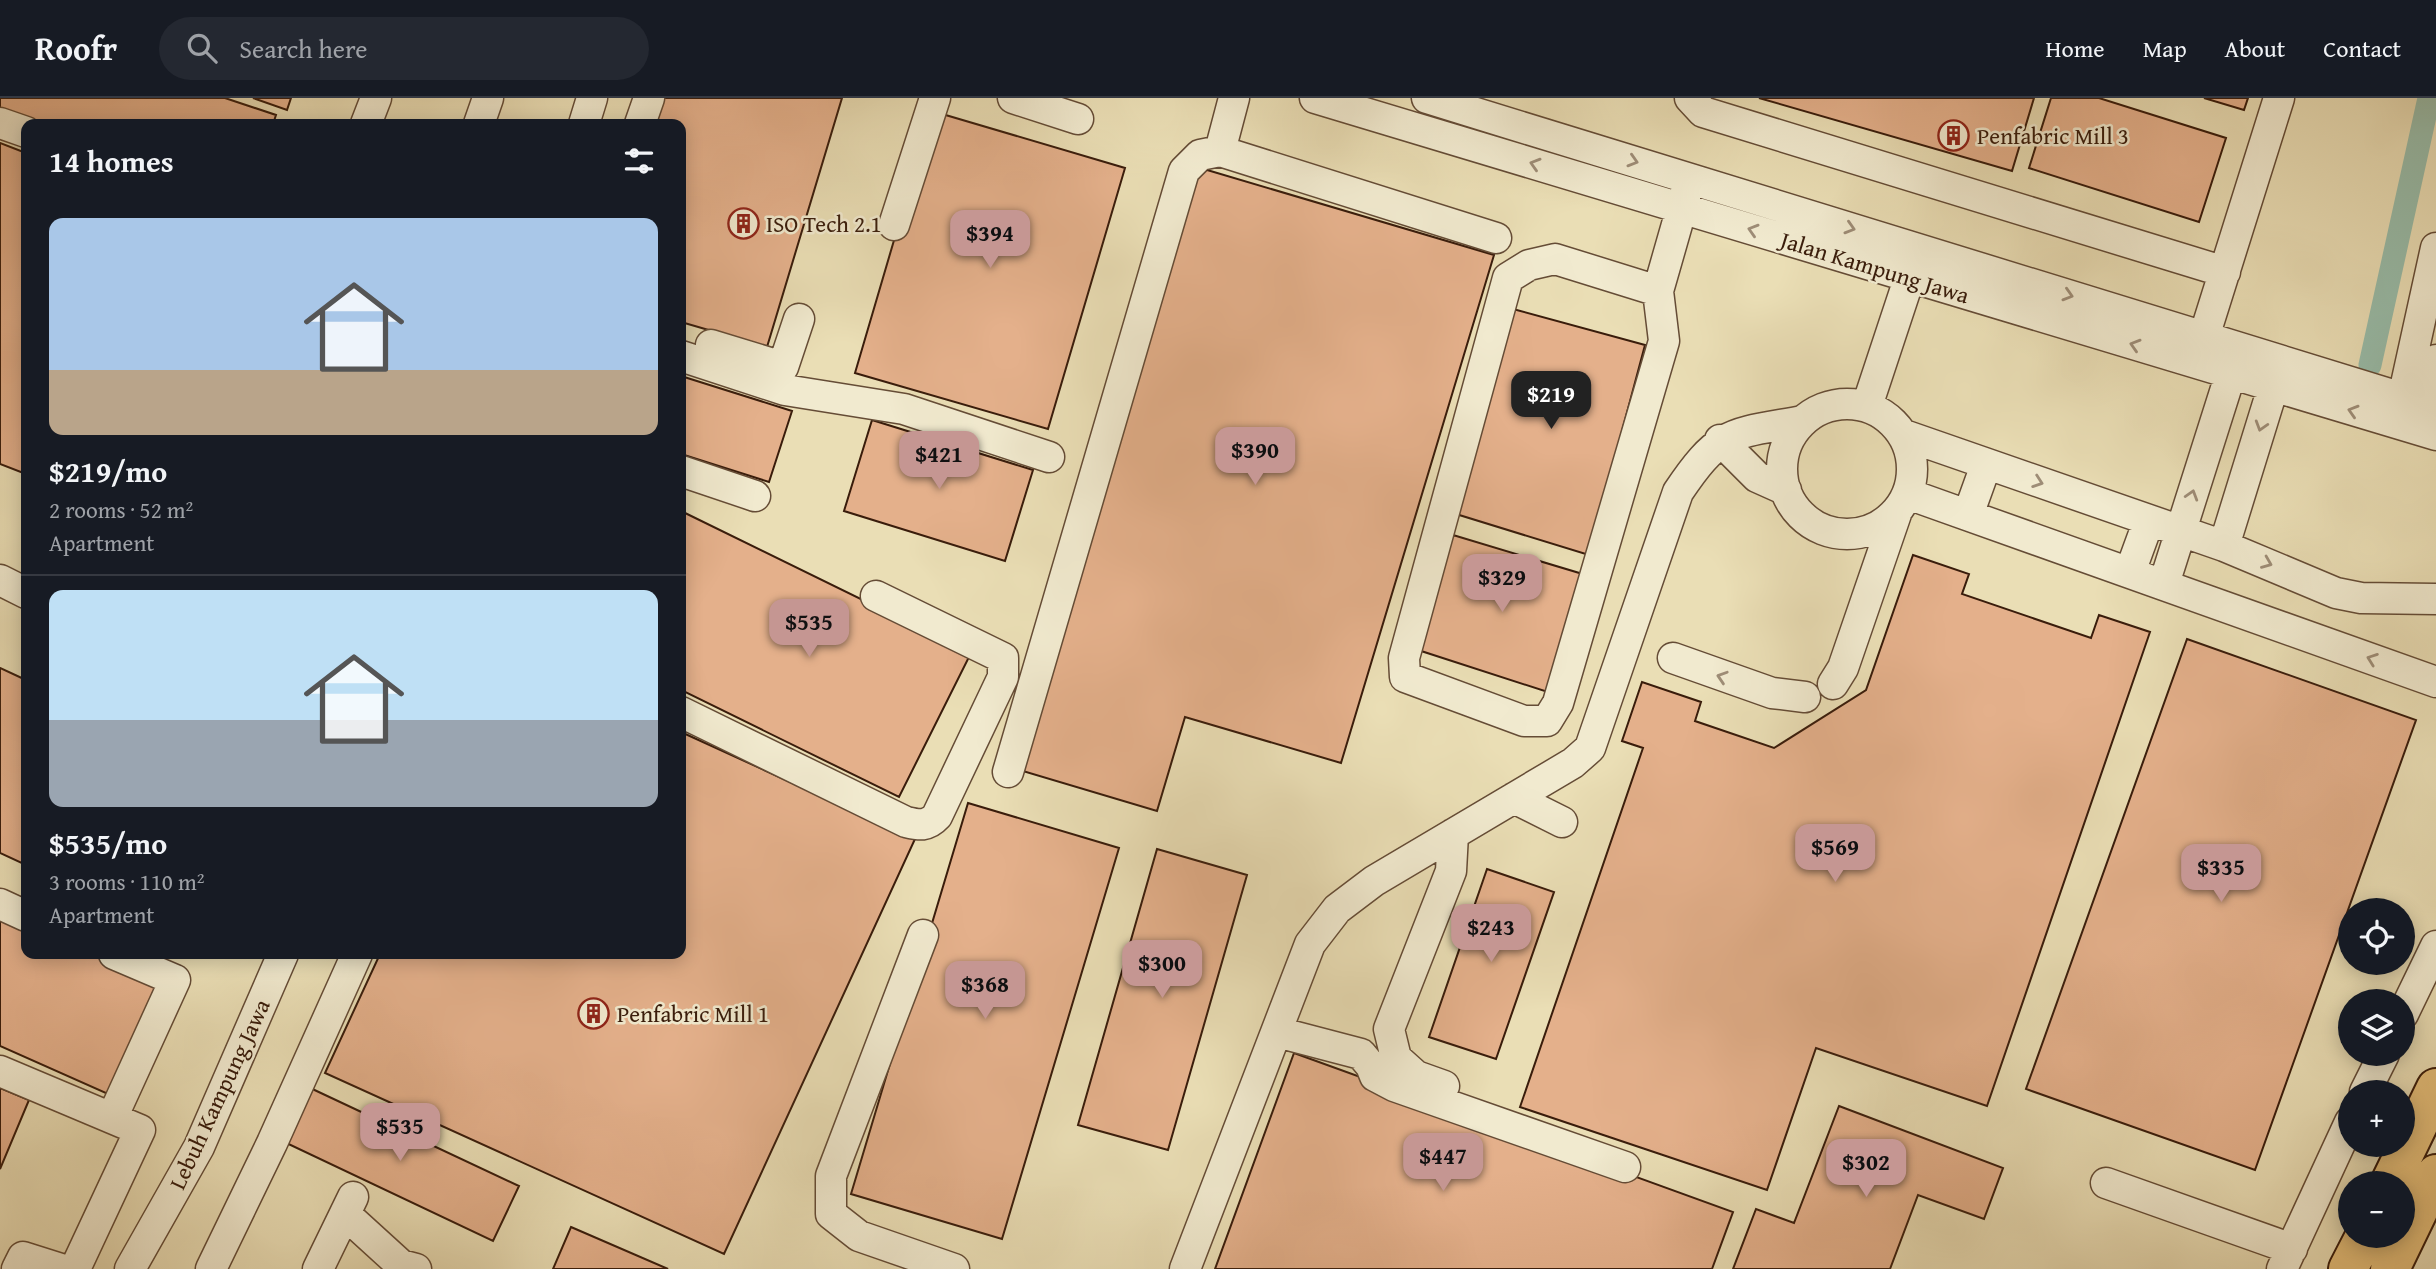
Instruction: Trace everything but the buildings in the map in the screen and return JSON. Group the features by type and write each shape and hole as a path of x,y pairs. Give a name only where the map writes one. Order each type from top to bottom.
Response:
{"highway":[{"path":"2396,1171 2436,1088"},
{"path":"2411,1171 2436,1121"},
{"path":"2390,1269 2436,1174"},
{"path":"2419,1269 2436,1233"},
{"path":"2348,1269 2359,1248"},
{"path":"2364,1269 2374,1248"}],"street":[{"path":"368,119 376,98"},
{"path":"481,119 488,98"},
{"path":"586,119 592,98"},
{"path":"642,119 649,98"},
{"path":"894,225 935,98"},
{"path":"1013,98 1078,119"},
{"path":"1220,151 1234,98"},
{"name":"Jalan Kampung Jawa","path":"1315,98 1346,102 1909,278 2200,350"},
{"name":"Jalan Kampung Jawa","path":"1427,98 1919,250 2234,361 2424,414"},
{"path":"1690,98 1703,112 2225,272"},
{"path":"2200,350 2279,98"},
{"path":"0,122 21,130"},
{"path":"1008,772 1184,171 1200,155 1220,151 1496,238"},
{"path":"1658,290 1555,259 1529,265 1508,278 1404,658 1405,677 1524,722 1547,722 1558,703 1664,341 1658,290 1690,179"},
{"path":"2424,414 2436,248"},
{"path":"1867,406 1919,250"},
{"path":"686,338 783,367 799,319"},
{"path":"686,358 785,390 904,409 1049,457"},
{"path":"2424,414 2436,360"},
{"path":"2164,584 2234,361"},
{"path":"2224,546 2278,374"},
{"path":"1833,684 1843,668 1913,475 1912,454 1904,435 1888,417 1867,406 1844,404 1822,408 1803,421 1789,439 1782,461 1786,490 1799,513 1827,531 1846,534 1865,531 1882,524 1902,503"},
{"path":"1185,1269 1310,944 1337,909 1374,881 1573,763 1590,748 1678,492 1700,460 1720,440 1742,432 1803,421"},
{"path":"1904,435 2224,546 2336,593 2361,598 2436,599"},
{"path":"1720,440 1757,477 1786,490"},
{"path":"1968,515 1986,465"},
{"path":"686,473 755,496"},
{"path":"1902,503 1968,515 2436,682"},
{"path":"2130,572 2149,520"},
{"path":"0,580 21,590"},
{"path":"686,714 905,822 920,826 930,824 1003,677 1005,665 1003,658 876,596"},
{"path":"1673,658 1676,662 1772,693 1805,697"},
{"path":"1514,798 1562,822"},
{"path":"1453,834 1451,871 1389,1029 1396,1058 1416,1076 1465,1093"},
{"path":"0,904 21,914"},
{"path":"923,935 831,1176 831,1214 859,1236 954,1269"},
{"path":"2415,989 2436,946"},
{"path":"112,1118 175,980 126,959"},
{"name":"Lebuh Kampung Jawa","path":"134,1268 199,1147 281,959"},
{"path":"211,1269 356,959"},
{"path":"1277,1032 1361,1054 1375,1076 1394,1086 1625,1167"},
{"path":"0,1070 140,1130 75,1269"},
{"path":"2106,1183 2287,1259 2338,1148"},
{"path":"318,1269 349,1205 405,1268"},
{"path":"17,1269 23,1257 61,1269"}],"waterway":[{"path":"2370,365 2429,98"}],"place":[{"name":"Penfabric Mill 3","path":"1954,135"},
{"name":"ISO Tech 2.1","path":"743,223"},
{"name":"Penfabric Mill 1","path":"594,1013"}]}
